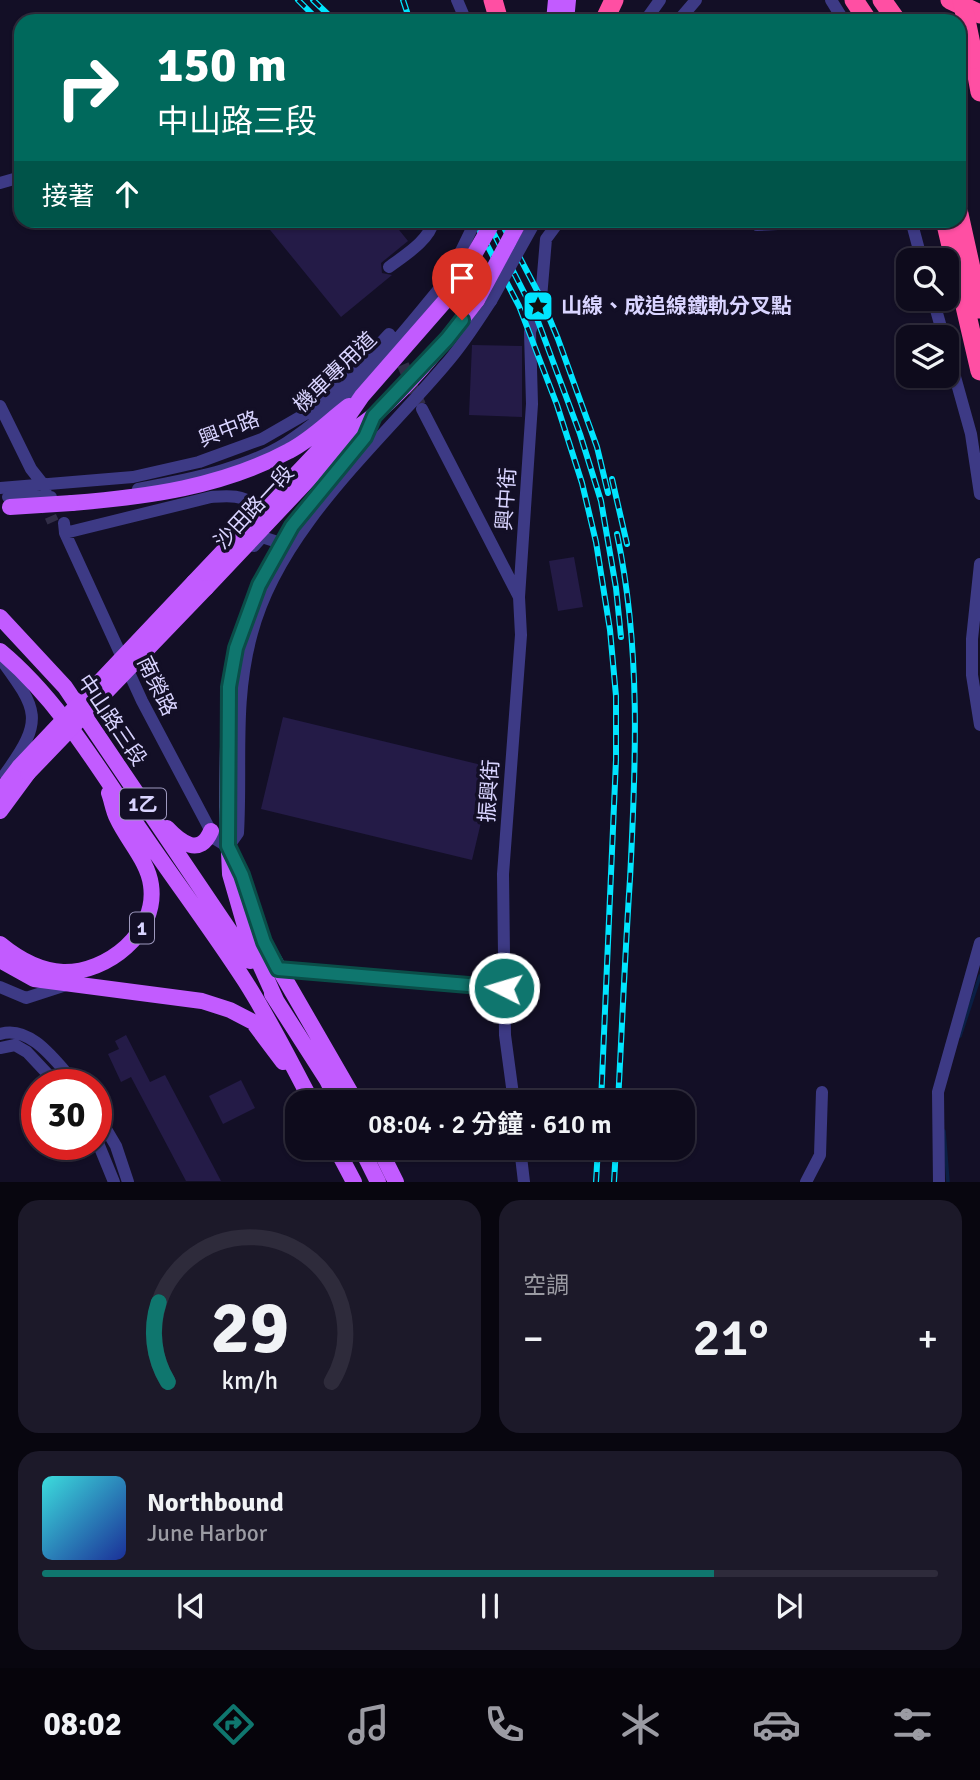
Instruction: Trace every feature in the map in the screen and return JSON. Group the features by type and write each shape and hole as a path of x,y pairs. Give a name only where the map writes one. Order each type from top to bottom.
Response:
{"highway":[{"path":"950,0 980,14"},
{"path":"966,20 980,92"},
{"path":"962,228 980,309"},
{"path":"947,230 980,371"}],"main road":[{"name":"沙田路一段","path":"203,587 255,520 340,428 450,285 489,228"},
{"name":"沙田路一段","path":"0,792 27,771 484,300 516,228"},
{"name":"沙田路一段","path":"4,499 130,499 203,485 290,451 362,396"},
{"path":"276,1000 249,940 230,874 229,687 236,648 259,585 287,545 292,526 365,437 374,416"},
{"name":"中山路三段","path":"0,617 65,687 276,1000 332,1090"},
{"name":"中山路三段","path":"0,651 17,665 49,701 105,777 246,982 290,1056 306,1090"},
{"name":"沙田路一段","path":"0,811 27,771"},
{"name":"1","path":"0,942 27,962 60,972 78,971 113,956 130,944 141,930 152,900 151,883 141,859 117,817 105,777"},
{"path":"147,810 182,842 201,845 207,841 211,831"},
{"path":"228,846 242,875 264,942 349,1090"},
{"path":"0,960 34,979 202,1001 230,1010 253,1022 304,1090"},
{"path":"343,1160 354,1181"},
{"path":"367,1160 377,1181"},
{"path":"385,1160 396,1181"}],"street":[{"path":"684,14 696,0"},
{"path":"389,267 421,242 432,228"},
{"name":"機車專用道","path":"69,500 180,480 228,468 285,444 348,391 450,285 473,228"},
{"path":"203,587 262,537 287,545 310,520 446,365 531,228"},
{"name":"興中街","path":"519,597 532,404 530,332 541,298 546,239 554,228"},
{"path":"913,228 918,248"},
{"name":"興中路","path":"43,488 133,477 199,462 262,439 314,409 351,375 389,334 393,339"},
{"path":"958,388 971,434 980,494"},
{"path":"0,407 43,488 4,499"},
{"path":"422,409 519,597"},
{"name":"南榮路","path":"228,846 215,839 142,701 61,526 211,497 230,496 247,500 254,506 255,520"},
{"path":"980,564 972,639 972,675 980,725"},
{"name":"振興街","path":"512,1090 505,1035 503,874 521,635 519,597"},
{"path":"0,658 25,692 31,708 32,729 25,746 0,780"},
{"path":"0,817 27,771"},
{"path":"939,1181 938,1092 980,943"},
{"path":"278,969 504,988"},
{"path":"0,987 26,998 66,985"},
{"path":"0,1034 15,1039 43,1069"},
{"path":"0,1048 15,1039 28,1036 62,1069"},
{"path":"806,1181 820,1155 822,1092"},
{"path":"112,1139 128,1181"},
{"path":"105,1160 114,1181"},
{"path":"521,1160 524,1181"}],"building":[{"path":"269,228 397,228 408,241 381,263 382,273 392,275 341,317"},
{"path":"472,345 522,346 522,417 469,415"},
{"path":"574,557 583,607 558,611 549,561"},
{"path":"283,717 494,768 472,860 261,809"},
{"path":"126,1035 150,1082 165,1075 221,1181 186,1181 131,1077 121,1082 108,1054 119,1049 115,1041"},
{"path":"241,1080 255,1108 223,1124 209,1096"}],"waterway":[{"path":"960,1036 980,976"},
{"path":"944,1131 948,1182"}],"tunnel":[{"path":"396,348 420,405"},
{"path":"43,500 53,522"}],"railway":[{"path":"298,0 312,14"},
{"path":"313,0 328,14"},
{"path":"403,0 408,14"},
{"path":"478,228 519,306 557,405 582,483 596,542 610,630 616,696 616,760 602,1090"},
{"path":"491,228 536,316 580,434 601,501 616,588 621,637"},
{"path":"504,228 541,298 558,339 597,447 608,493"},
{"path":"612,479 627,544"},
{"path":"617,534 630,620 635,706 632,836 619,1090"},
{"path":"596,1182 597,1160"},
{"path":"614,1182 615,1160"}],"place":[{"name":"山線、成追線鐵軌分叉點","path":"538,306"}],"route":[{"path":"462,320 374,416 365,437 292,526 259,585 236,648 229,687 228,846 242,875 264,942 278,969 504,988"}]}
